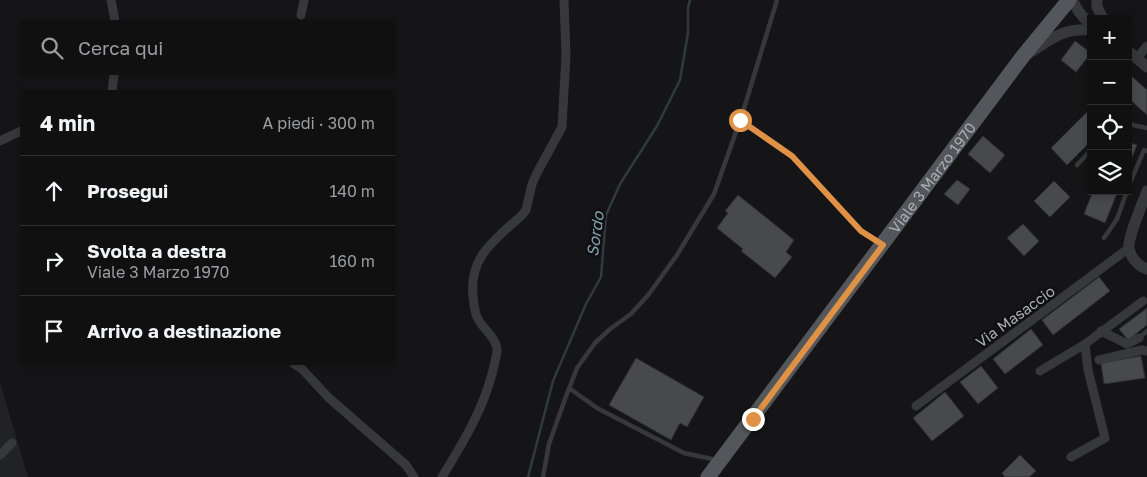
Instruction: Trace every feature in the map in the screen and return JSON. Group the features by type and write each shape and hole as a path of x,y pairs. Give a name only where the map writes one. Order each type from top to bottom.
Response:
{"main road":[{"name":"Viale 3 Marzo 1970","path":"708,477 1023,56 1070,0"}],"street":[{"path":"111,0 115,20"},
{"path":"301,15 304,0"},
{"path":"442,477 472,427 487,392 497,354 496,346 477,318 474,308 472,289 476,264 487,247 522,216 526,210 532,184 562,127 566,55 564,0"},
{"path":"1070,0 1087,22"},
{"path":"1086,0 1097,4"},
{"path":"1023,56 1066,31 1087,30"},
{"path":"1147,46 1132,55 1147,67"},
{"path":"112,90 114,75"},
{"path":"0,140 20,131"},
{"path":"1147,191 1129,248 1135,261 1147,269"},
{"name":"Via Masaccio","path":"916,406 1129,248"},
{"path":"1040,371 1085,344 1142,301"},
{"path":"1101,332 1127,344 1139,338"},
{"path":"1071,458 1105,438 1088,370 1085,344"},
{"path":"1099,360 1142,350 1147,351"},
{"path":"296,365 302,369 329,398 406,465 414,477"},
{"path":"0,455 12,443"}],"lane":[{"path":"543,477 549,444 577,368 595,343 631,314 649,294 677,254 714,194 740,120 777,0"},
{"path":"740,120 792,156 861,231 883,245"},
{"path":"1132,125 1147,128"},
{"path":"1132,180 1144,150 1147,151"},
{"path":"1077,165 1087,154"},
{"path":"1104,238 1117,219 1126,195"},
{"path":"1139,338 1147,331"},
{"path":"569,388 597,408 684,453 721,461"}],"shaded area":[{"path":"0,383 28,477 0,477"}],"building":[{"path":"1075,41 1087,50 1087,58 1076,72 1061,60"},
{"path":"1132,77 1147,90 1147,115 1132,102"},
{"path":"1087,112 1087,145 1067,165 1051,148"},
{"path":"983,136 1005,155 990,173 968,154"},
{"path":"1132,143 1137,145 1132,157"},
{"path":"957,180 970,189 958,205 944,194"},
{"path":"1054,181 1070,197 1050,217 1034,201"},
{"path":"738,195 794,240 786,252 792,257 775,278 741,251 743,249 717,228 728,213 725,211"},
{"path":"1091,195 1116,195 1105,223 1084,214"},
{"path":"1023,224 1039,241 1024,256 1007,238"},
{"path":"1099,277 1110,291 1053,335 1042,320"},
{"path":"1147,308 1147,325 1128,340 1119,329"},
{"path":"1031,329 1043,345 1005,374 993,359"},
{"path":"1141,356 1145,378 1104,384 1101,363"},
{"path":"636,358 704,397 687,427 680,423 671,440 609,405"},
{"path":"981,366 998,388 978,404 960,382"},
{"path":"945,392 964,416 932,441 913,418"},
{"path":"1020,455 1036,471 1029,477 1005,477 1002,473"}],"waterway":[{"name":"Sordo","path":"528,477 553,381 586,304 601,277 606,215 620,184 657,126 680,80 688,33 688,8 690,0"}],"route":[{"path":"740,120 792,156 861,231 883,245 753,419"}]}
